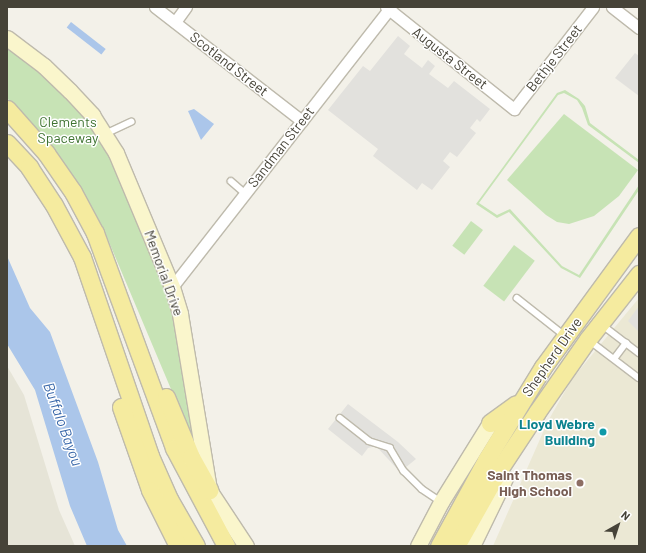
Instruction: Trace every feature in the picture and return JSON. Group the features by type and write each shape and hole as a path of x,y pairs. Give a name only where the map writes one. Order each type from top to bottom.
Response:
{"main road":[{"path":"7,109 46,153 73,192 95,233 174,448 226,546"},
{"path":"7,143 29,168 65,223 82,257 150,456 169,499 196,546"},
{"name":"Shepherd Drive","path":"439,546 522,400 565,336 639,236"},
{"name":"Shepherd Drive","path":"456,546 500,468 537,412 588,339 639,274"},
{"path":"98,302 99,326 128,431 161,517 178,546"},
{"path":"581,314 582,326 588,339"},
{"path":"128,320 148,353 191,457 209,490"},
{"path":"490,423 522,400"},
{"path":"505,478 537,412"}],"street":[{"name":"Scotland Street","path":"156,7 302,121"},
{"path":"175,22 186,7"},
{"name":"Bethje Street","path":"514,108 593,7"},
{"path":"612,7 639,28"},
{"name":"Augusta Street","path":"389,8 514,108"},
{"name":"Sandman Street","path":"172,287 389,8"},
{"name":"Memorial Drive","path":"7,38 58,78 92,115 105,134 132,188 172,287 183,328 209,490 246,546"},
{"path":"418,546 441,502 490,423"},
{"path":"472,546 505,478"}],"lane":[{"path":"105,134 132,122"},
{"path":"231,181 245,193"},
{"path":"517,298 565,336"},
{"path":"601,323 639,353"},
{"path":"588,339 638,377"},
{"path":"614,359 626,343"},
{"path":"340,418 369,440 390,448 404,471 422,489 441,502"}],"shaded area":[{"path":"398,36 410,46 404,54 422,68 428,60 435,66 429,74 448,88 454,81 490,109 480,122 477,119 470,128 476,133 457,157 450,152 443,161 450,167 432,190 422,183 417,190 373,156 378,149 328,110 363,66 370,71"},
{"path":"635,53 639,56 639,96 615,78"},
{"name":"Saint Thomas High School","path":"639,298 639,546 493,546 548,421 572,379"},
{"path":"639,306 639,332 628,321"},
{"path":"7,366 24,395 59,510 75,546 7,546"},
{"path":"348,404 398,442 416,459 400,472 376,446 368,448 362,456 328,429"}],"green space":[{"name":"Clements Spaceway","path":"7,46 67,95 100,137 144,230 177,322 195,446 106,235 83,192 52,147 7,98"},
{"path":"565,90 579,99 585,106 590,123 639,160 639,163 588,125 582,108 577,100 564,93 558,95 479,203 497,215 510,209 562,266 579,275 639,185 639,190 580,278 561,268 509,212 497,218 476,204 557,93"},
{"path":"564,114 638,170 619,196 594,216 569,224 557,222 546,215 507,180"},
{"path":"471,221 483,230 464,255 452,246"},
{"path":"514,245 535,261 504,301 483,286"}],"water":[{"path":"71,22 106,49 101,55 67,28"},
{"path":"194,109 214,124 201,140 188,111"},
{"name":"Buffalo Bayou","path":"7,256 30,308 50,332 98,462 118,530 127,546 87,546 70,506 35,390 7,344"}],"place":[{"name":"Lloyd Webre Building","path":"603,432"},
{"name":"Saint Thomas High School","path":"580,483"}]}
